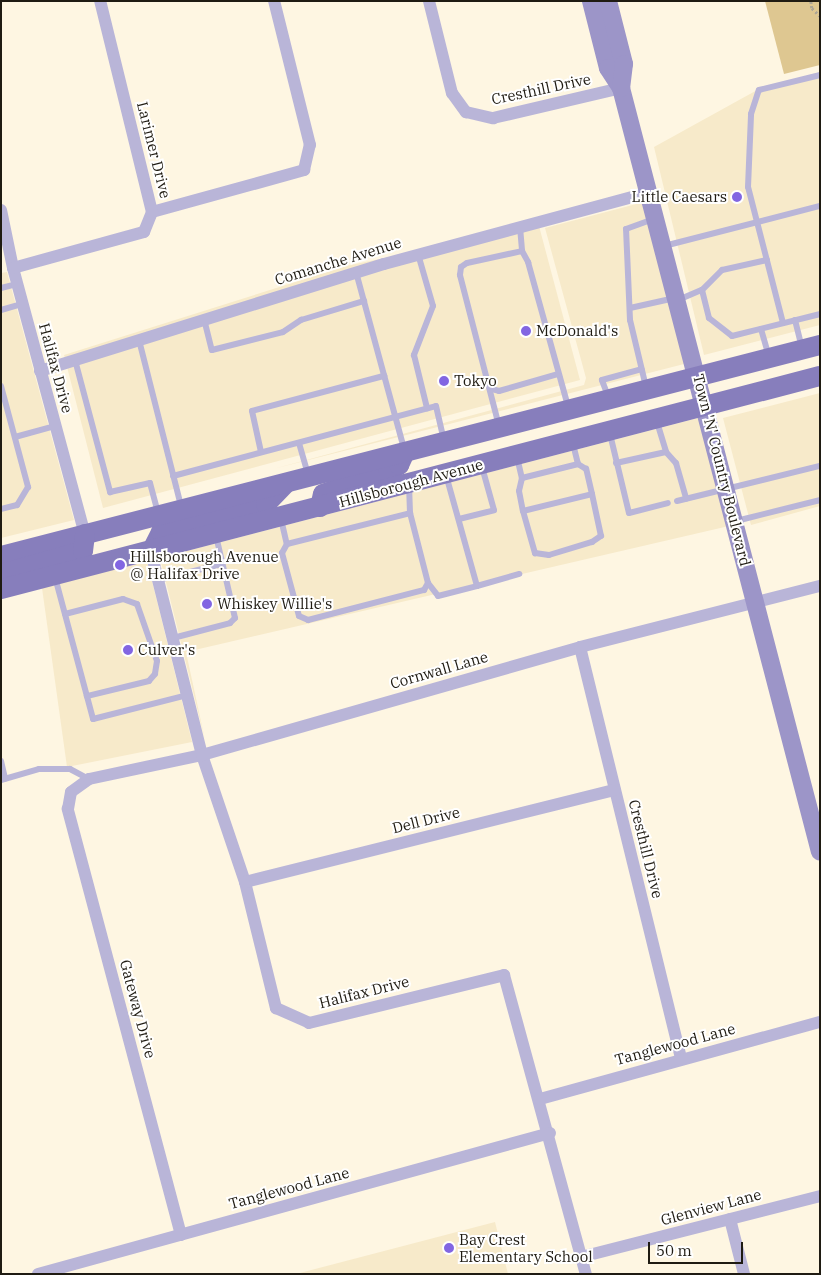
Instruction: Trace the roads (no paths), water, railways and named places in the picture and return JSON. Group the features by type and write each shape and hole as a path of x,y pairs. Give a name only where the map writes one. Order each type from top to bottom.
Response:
{"main road":[{"name":"Hillsborough Avenue","path":"1,556 811,347"},
{"name":"Hillsborough Avenue","path":"1,589 151,552 820,376"},
{"path":"320,507 324,494 388,472 399,465 404,452"},
{"path":"151,552 161,532 266,504 286,482"},
{"path":"1,574 83,551 85,534"}],"street":[{"name":"Larimer Drive","path":"13,268 144,232 152,212 100,1"},
{"path":"152,212 304,170 310,145 274,1"},
{"name":"Cresthill Drive","path":"429,1 452,93 466,112 493,118 621,88"},
{"name":"Town 'N' Country Boulevard","path":"591,1 608,68 621,88 698,377 820,852"},
{"name":"Town 'N' Country Boulevard","path":"608,1 624,64 621,88"},
{"name":"Comanche Avenue","path":"40,371 356,272 648,193"},
{"name":"Halifax Drive","path":"1,210 22,304 85,534"},
{"name":"Halifax Drive","path":"151,552 202,755 245,882 276,1008 309,1023 504,974 550,1133 586,1274"},
{"name":"Cornwall Lane","path":"71,792 89,779 202,755 580,647 820,586"},
{"name":"Cresthill Drive","path":"580,647 680,1058"},
{"name":"Dell Drive","path":"245,882 615,790"},
{"name":"Gateway Drive","path":"71,792 68,809 181,1234"},
{"name":"Tanglewood Lane","path":"540,1099 680,1058 820,1022"},
{"name":"Tanglewood Lane","path":"38,1274 550,1133"},
{"name":"Glenview Lane","path":"581,1258 820,1196"},
{"path":"730,1219 744,1274"}],"lane":[{"path":"783,323 757,222 746,169 751,114 759,90 820,75"},
{"path":"663,247 820,206"},
{"path":"646,390 630,308 626,228 655,219"},
{"path":"520,227 522,251 528,262 569,410"},
{"path":"499,428 492,389 460,267 522,251"},
{"path":"418,254 433,306 414,355 427,408"},
{"path":"630,308 677,299 702,290 722,270 767,260"},
{"path":"356,272 404,452"},
{"path":"1,288 17,284"},
{"path":"702,290 709,318 732,336 820,314"},
{"path":"204,319 212,350 283,332 301,320 364,301"},
{"path":"1,310 22,304"},
{"path":"795,320 811,347"},
{"path":"761,329 769,358"},
{"path":"139,340 182,509"},
{"path":"76,360 110,492 150,483 158,515"},
{"path":"609,400 602,380 642,369"},
{"path":"492,389 499,391 558,374"},
{"path":"262,452 252,411 384,376"},
{"path":"1,386 28,487 17,505 1,509"},
{"path":"173,476 436,406 444,442"},
{"path":"656,418 666,452 676,463 686,499"},
{"path":"15,437 55,426"},
{"path":"609,431 629,513 668,503"},
{"path":"516,455 522,478 519,491 535,553 549,555 592,542 601,536 586,469 578,464 572,441"},
{"path":"298,442 308,477"},
{"path":"616,463 666,452"},
{"path":"522,478 578,464"},
{"path":"459,519 494,510 481,465"},
{"path":"677,501 820,466"},
{"path":"446,474 478,586"},
{"path":"409,483 410,513 428,583 438,596 519,574"},
{"path":"523,511 592,494"},
{"path":"735,522 820,500"},
{"path":"287,544 410,513"},
{"path":"280,518 287,544 282,553 299,616 308,620 424,590 428,583"},
{"path":"173,638 230,623 235,618 215,535"},
{"path":"158,580 222,564"},
{"path":"54,576 93,719 187,695"},
{"path":"65,614 123,599 138,604 157,661 155,674 149,681 86,696"},
{"path":"1,761 3,779 39,769 70,769 89,779"}],"place":[{"name":"Little Caesars","path":"737,197"},
{"name":"McDonald's","path":"526,331"},
{"name":"Tokyo","path":"444,381"},
{"name":"Hillsborough Avenue @ Halifax Drive","path":"120,565"},
{"name":"Whiskey Willie's","path":"207,604"},
{"name":"Culver's","path":"128,650"},
{"name":"Bay Crest Elementary School","path":"449,1248"}]}
